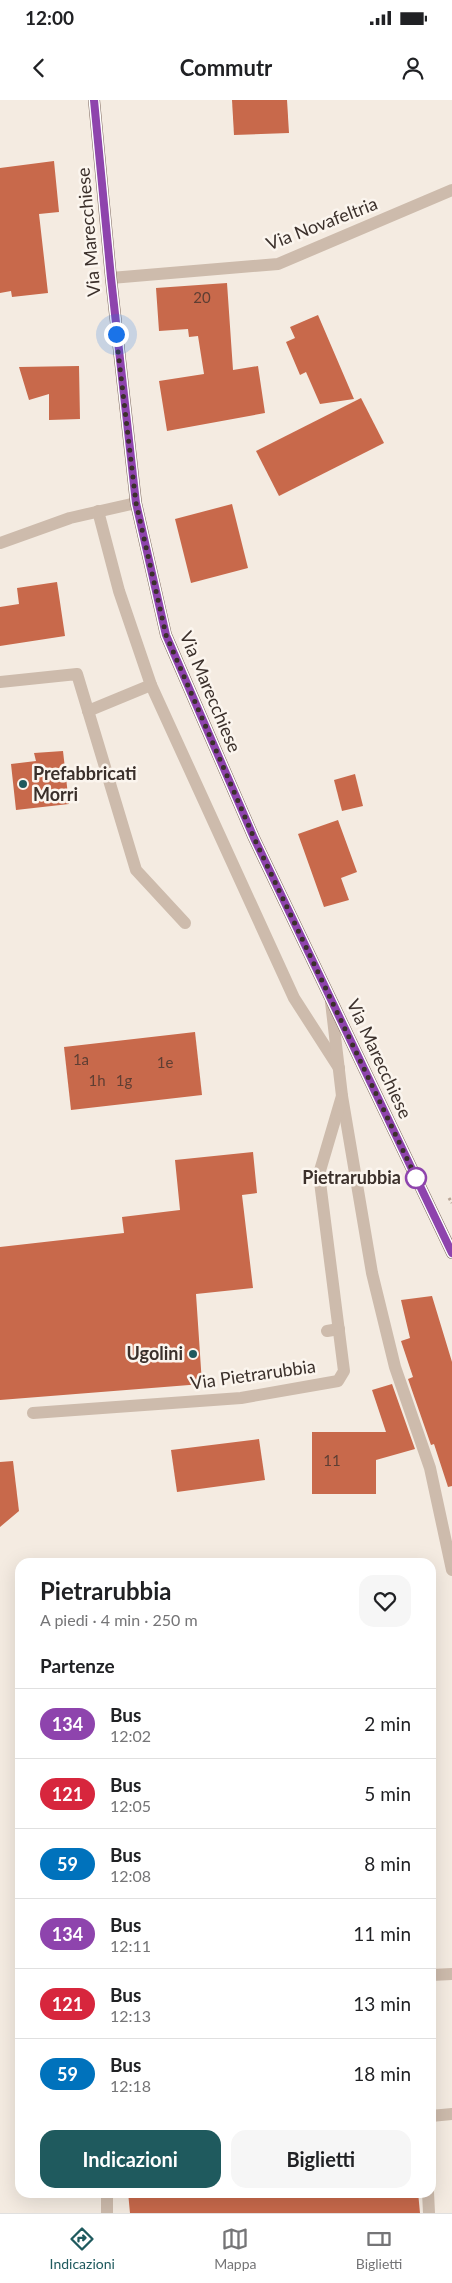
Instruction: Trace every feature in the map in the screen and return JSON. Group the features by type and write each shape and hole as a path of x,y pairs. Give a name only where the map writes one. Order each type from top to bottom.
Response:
{"main road":[{"name":"Via Marecchiese","path":"94,100 111,278 136,503 166,635 251,831 452,1253"}],"street":[{"name":"Via Novafeltria","path":"111,278 278,264 452,190"},
{"path":"0,543 70,518 136,503"},
{"path":"98,512 119,591 151,685 294,998 339,1068"},
{"path":"0,682 77,674 136,870 186,923"},
{"path":"88,711 151,685"},
{"name":"Via Pietrarubbia","path":"331,999 342,1096 372,1273 395,1367 430,1468 452,1570"},
{"name":"Via Pietrarubbia","path":"33,1413 244,1397 338,1380 344,1371 333,1330 319,1174 342,1096"},
{"path":"436,1975 452,1974"},
{"path":"436,2116 452,2114"},
{"path":"107,2198 107,2213"},
{"path":"428,2198 429,2213"}],"path":[{"path":"449,1198 452,1203"}],"building":[{"path":"232,100 287,100 289,133 234,135"},
{"path":"54,161 59,212 39,214 48,293 12,297 11,291 0,293 0,168"},
{"path":"227,283 233,370 258,366 265,413 167,431 159,381 204,374 198,336 189,337 188,329 159,331 156,288"},
{"path":"318,315 354,399 320,404 306,372 300,375 286,342 295,338 290,327"},
{"path":"79,366 80,419 49,420 49,394 29,400 19,367"},
{"path":"361,398 384,443 279,496 256,451"},
{"path":"232,504 248,568 191,583 175,519"},
{"path":"57,582 65,636 0,646 0,607 19,604 17,588"},
{"path":"63,751 69,804 16,810 11,764 36,761 34,753"},
{"path":"355,774 363,806 342,811 334,780"},
{"path":"338,820 357,872 341,878 349,900 324,907 298,834"},
{"path":"195,1032 202,1095 71,1110 64,1047"},
{"path":"253,1152 257,1193 242,1195 253,1288 196,1294 202,1384 0,1400 0,1247 124,1233 122,1217 180,1210 175,1160"},
{"path":"432,1296 452,1362 452,1486 448,1487 434,1444 431,1445 408,1379 413,1377 401,1341 410,1338 401,1300"},
{"path":"392,1384 415,1449 376,1460 376,1494 312,1494 312,1432 386,1432 372,1390"},
{"path":"259,1439 265,1480 177,1492 171,1450"},
{"path":"13,1461 19,1511 0,1527 0,1462"},
{"path":"129,2198 419,2198 420,2213 130,2213"}],"bus line":[{"name":"134","path":"94,100 123,399 136,503 166,635 254,838 452,1253"}],"place":[{"name":"Prefabbricati Morri","path":"23,784"},
{"name":"Pietrarubbia","path":"416,1178"},
{"name":"Ugolini","path":"193,1354"}],"route":[{"path":"116,334 136,503 166,635 254,838 419,1184 416,1178"}]}
